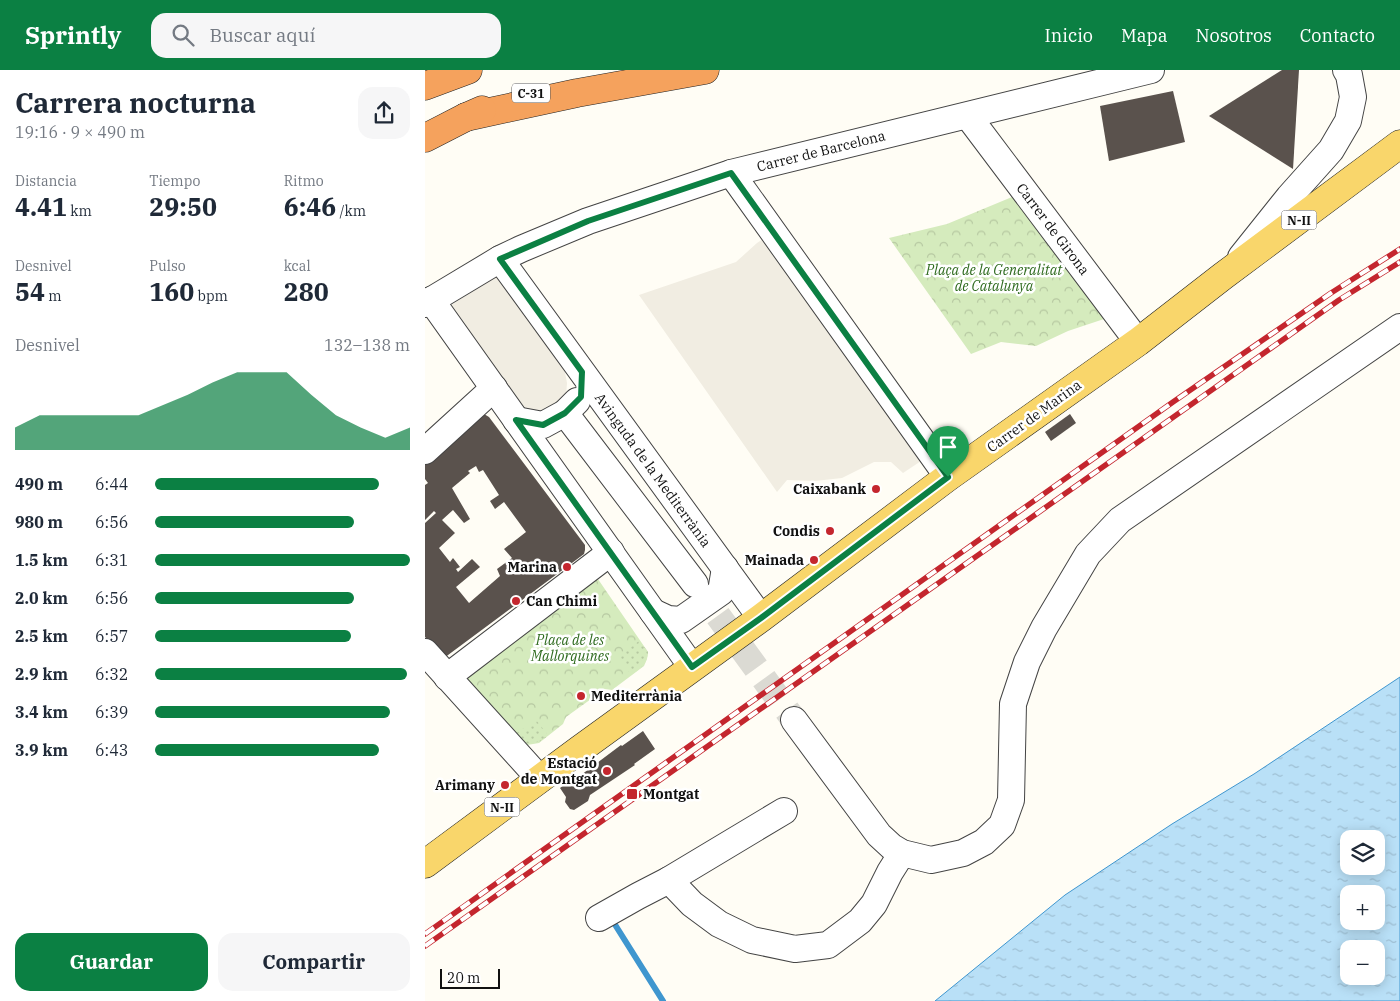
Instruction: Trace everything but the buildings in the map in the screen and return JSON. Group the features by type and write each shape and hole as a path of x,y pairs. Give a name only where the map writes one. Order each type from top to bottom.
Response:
{"highway":[{"path":"425,82 445,70"},
{"path":"425,86 468,70"},
{"name":"C-31","path":"425,138 466,117 597,70"},
{"path":"466,117 577,93 705,70"}],"main road":[{"name":"Carrer de Marina","path":"425,864 761,618 948,477 1137,342 1400,144"}],"street":[{"name":"Carrer de Barcelona","path":"500,259 588,221 731,173 1151,70"},
{"path":"1223,276 1331,150 1348,122 1353,97 1349,75 1346,70"},
{"name":"Carrer de Girona","path":"968,116 1137,342"},
{"path":"731,173 948,477"},
{"path":"500,259 428,302 494,388 692,667"},
{"name":"Avinguda de la Mediterrània","path":"500,259 761,618"},
{"path":"795,720 879,835 892,847 902,853 931,860 963,853 984,842 1002,825 1011,800 1013,704 1027,662 1044,628 1088,554 1120,520 1400,327"},
{"name":"Avinguda de la Mediterrània","path":"516,420 543,425 565,413 581,397 582,372"},
{"path":"425,451 494,388"},
{"path":"565,413 695,584"},
{"path":"447,677 611,552"},
{"path":"653,612 668,619 681,620 721,592 725,568"},
{"path":"425,652 539,779"},
{"path":"599,918 669,880 784,811"},
{"path":"669,880 691,904 719,924 752,940 795,948 828,945 860,922 874,904 902,853"}],"green space":[{"name":"Plaça de la Generalitat de Catalunya","path":"1012,197 1104,319 1068,331 1036,346 1001,342 971,354 889,238 947,224"},
{"name":"Plaça de les Mallorquines","path":"589,566 648,652 647,659 644,666 612,690 605,689 566,717 563,724 539,743 527,745 452,669"},
{"path":"639,641 648,652 643,666 631,675 618,657"},
{"path":"536,720 548,735 534,743 523,742 515,734"}],"shaded area":[{"path":"763,239 924,459 903,473 891,462 874,462 842,478 815,481 787,480 777,492 639,295 736,262"},
{"path":"498,274 564,367 567,383 566,396 552,408 541,413 520,410 450,306"}],"water":[{"path":"1400,677 1400,1001 935,1001 1065,895 1172,824 1254,774"}],"waterway":[{"path":"614,923 663,1001"}],"tunnel":[{"path":"695,584 794,720"}],"railway":[{"path":"425,934 1173,402 1331,293 1400,249"},
{"path":"425,946 1339,300 1400,262"}],"place":[{"name":"Caixabank","path":"876,489"},
{"name":"Condis","path":"830,531"},
{"name":"Mainada","path":"814,560"},
{"name":"Marina","path":"567,567"},
{"name":"Can Chimi","path":"516,601"},
{"name":"Mediterrània","path":"581,696"},
{"name":"Estació de Montgat","path":"607,771"},
{"name":"Arimany","path":"505,785"},
{"name":"Montgat","path":"632,794"}],"route":[{"path":"731,173 948,477 761,618 692,667 516,420 543,425 565,413 581,397 582,372 500,259 588,221 731,173"}]}
